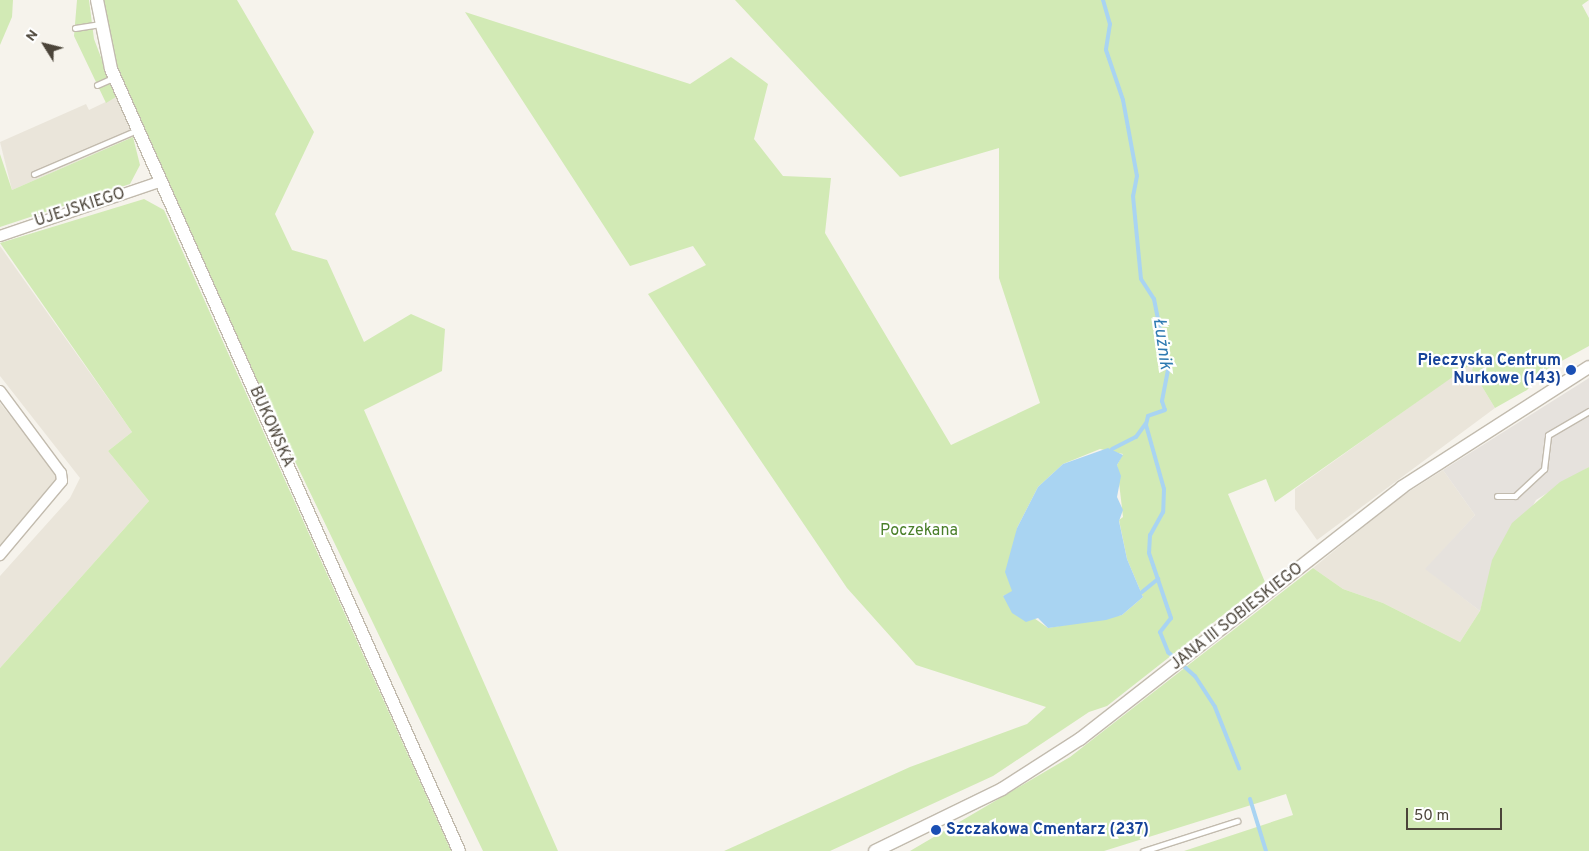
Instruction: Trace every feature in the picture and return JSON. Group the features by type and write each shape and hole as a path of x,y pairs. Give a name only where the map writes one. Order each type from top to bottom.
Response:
{"street":[{"name":"BUKOWSKA","path":"97,0 99,24 115,78 459,851"},
{"name":"UJEJSKIEGO","path":"0,236 162,181"},
{"name":"JANA III SOBIESKIEGO","path":"880,850 1002,789 1080,739 1402,487 1589,367"},
{"path":"0,392 61,473 62,481 0,555"}],"lane":[{"path":"75,28 99,24"},
{"path":"97,85 115,78"},
{"path":"34,174 138,130"},
{"path":"1497,496 1515,496 1544,469 1548,435 1589,411"},
{"path":"1143,851 1237,821"}],"shaded area":[{"path":"116,97 133,137 12,190 0,142 86,104 89,110"},
{"path":"0,246 132,432 108,451 149,501 0,668 0,576 70,498 80,478 0,376"},
{"path":"1474,361 1472,370 1495,408 1317,540 1295,509 1295,489"},
{"path":"1589,378 1589,467 1536,500 1485,592 1480,611 1425,569 1475,515 1443,470"},
{"path":"0,403 58,475 58,483 0,549"},
{"path":"1443,470 1475,515 1426,569 1480,611 1460,642 1383,603 1343,589 1313,568 1399,498"}],"green space":[{"path":"0,0 13,0 12,17 0,45"},
{"path":"77,0 89,0 94,39 116,97 106,103 74,36"},
{"path":"103,0 237,0 314,132 275,214 292,250 327,260 364,342 411,314 445,329 442,371 364,410 558,851 483,851 251,370 116,63"},
{"name":"Poczekana","path":"735,0 1589,0 1582,5 1589,18 1589,346 1547,369 1527,390 1495,408 1472,370 1474,362 1275,502 1266,479 1228,494 1265,582 1107,706 1089,712 993,776 830,851 724,851 910,767 1027,724 1046,707 916,665 847,588 648,294 706,265 693,246 630,266 465,12 690,84 731,57 768,84 754,139 783,176 831,178 825,233 951,445 1040,403 999,278 999,148 900,177","holes":["1100,449 1123,454 1117,465 1123,517 1119,520 1127,559 1143,597 1122,615 1048,628 1003,596 1012,592 1017,528 1038,487 1063,464"]},
{"path":"133,137 140,165 130,184 0,227 0,154 12,190"},
{"path":"144,199 164,210 451,851 0,851 0,668 149,501 108,451 132,432 0,243"},
{"path":"1589,467 1589,851 1184,851 1293,815 1286,794 1104,851 910,851 1070,757 1313,568 1343,589 1383,603 1460,642 1480,611 1492,560 1512,523 1560,482"}],"water":[{"path":"1108,448 1123,455 1117,465 1121,476 1117,497 1123,510 1119,521 1127,559 1143,597 1122,615 1106,620 1048,628 1038,618 1026,622 1012,613 1003,596 1012,591 1005,572 1017,528 1038,487 1063,464"}],"waterway":[{"name":"Łużnik","path":"1103,0 1110,24 1106,50 1123,100 1137,176 1133,196 1141,279 1154,299 1168,370 1162,401 1165,410 1148,416 1146,425 1164,489 1163,512 1150,535 1149,553 1171,618 1160,632 1168,652 1195,676 1215,707 1239,768"},
{"path":"1112,449 1136,437 1146,423"},
{"path":"1142,592 1158,579"},
{"name":"Łużnik","path":"1250,799 1266,851"}],"place":[{"name":"Pieczyska Centrum Nurkowe (143)","path":"1571,370"},
{"name":"Szczakowa Cmentarz (237)","path":"936,830"}]}
